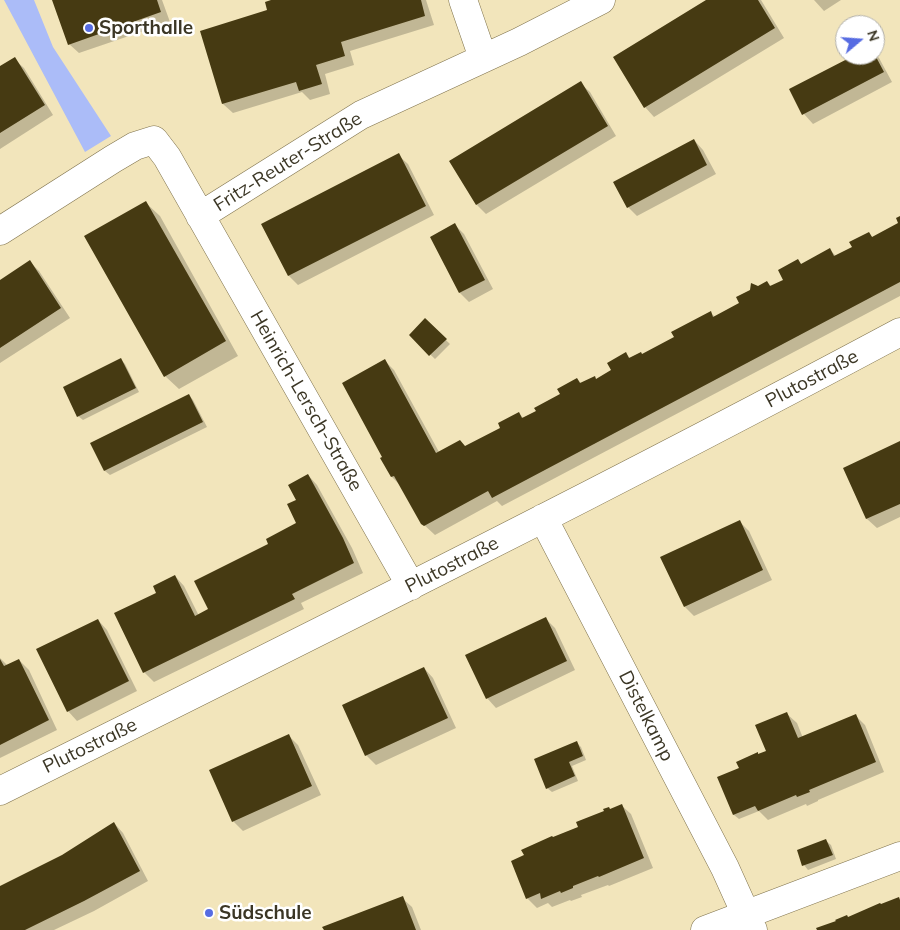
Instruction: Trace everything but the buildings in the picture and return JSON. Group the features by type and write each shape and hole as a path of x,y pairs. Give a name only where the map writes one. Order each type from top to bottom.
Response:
{"street":[{"path":"463,0 484,58"},
{"name":"Fritz-Reuter-Straße","path":"0,231 135,146 154,140 167,156 200,216 361,115 484,58 601,0"},
{"name":"Heinrich-Lersch-Straße","path":"200,216 412,586"},
{"name":"Plutostraße","path":"0,791 412,586 768,403 900,332"},
{"name":"Distelkamp","path":"543,518 725,868 750,922"},
{"path":"705,930 750,922 900,856"}],"shaded area":[{"path":"4,0 34,0 53,47 111,136 85,152"}],"place":[{"name":"Sporthalle","path":"89,28"},
{"name":"Südschule","path":"209,913"}]}
